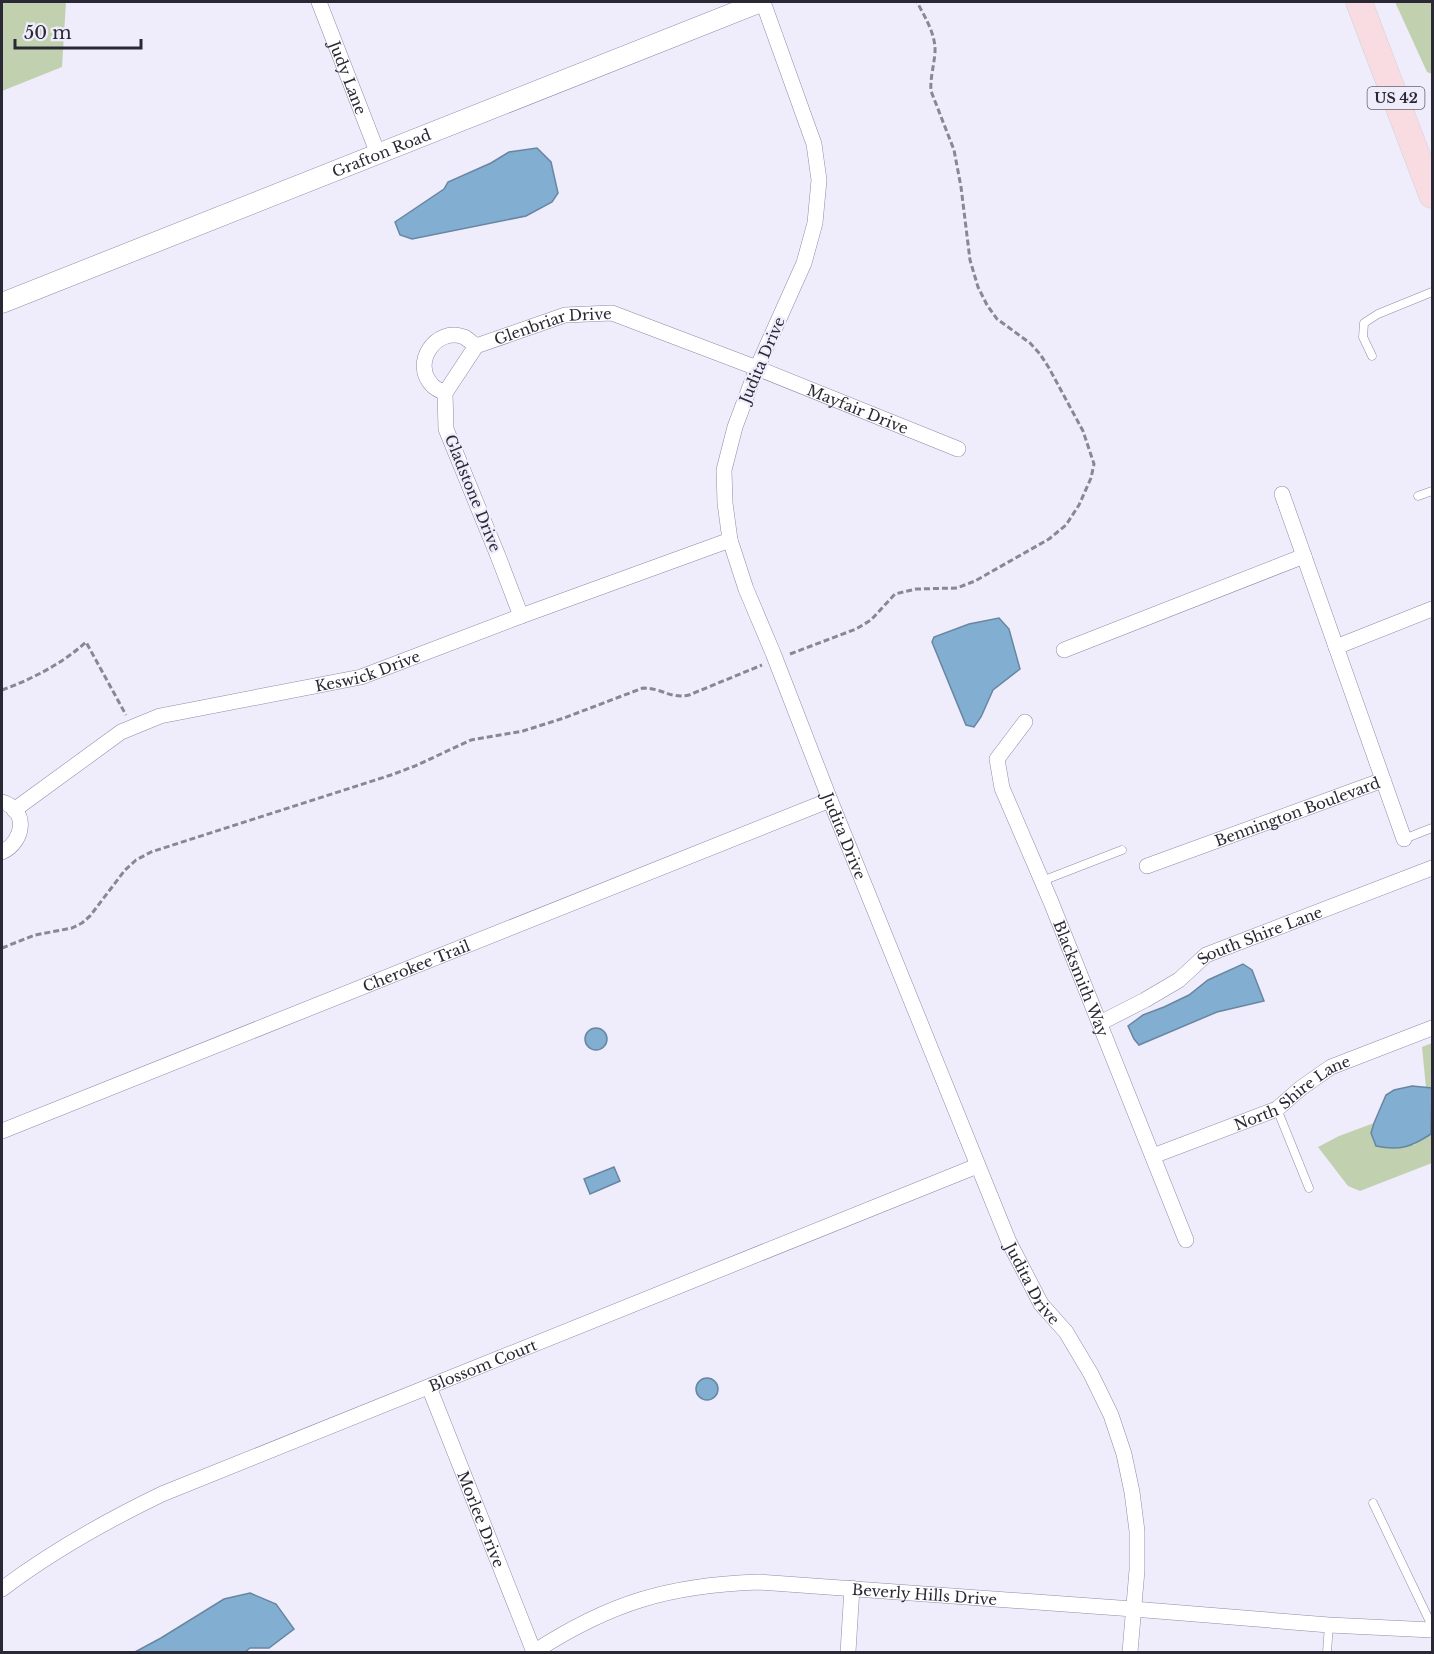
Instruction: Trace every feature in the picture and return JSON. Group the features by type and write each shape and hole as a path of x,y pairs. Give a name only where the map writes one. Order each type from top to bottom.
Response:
{"main road":[{"name":"US 42","path":"1359,2 1432,195"}],"street":[{"name":"Judy Lane","path":"319,2 378,154"},
{"name":"Grafton Road","path":"2,303 762,2"},
{"name":"Judita Drive","path":"762,2 814,144 819,180 814,223 804,263 757,368 735,427 724,470 725,503 730,540 746,589 1009,1242 1041,1304 1066,1332 1091,1374 1111,1415 1124,1454 1137,1531 1130,1653"},
{"name":"Glenbriar Drive","path":"445,393 476,346 565,315 612,313 757,368"},
{"path":"445,393 433,386 425,375 424,361 429,348 438,339 452,335 465,338 476,346"},
{"name":"Mayfair Drive","path":"757,368 958,449"},
{"name":"Gladstone Drive","path":"445,393 446,429 521,616"},
{"name":"Bennington Boulevard","path":"1148,866 1383,780 1282,494"},
{"name":"Keswick Drive","path":"2,852 18,839 21,829 19,819 8,806 132,727 160,716 361,677 730,540"},
{"path":"1064,650 1304,556"},
{"path":"1336,647 1432,609"},
{"name":"Blacksmith Way","path":"1025,722 997,759 1002,788 1100,1023 1186,1240"},
{"path":"1383,780 1404,838"},
{"name":"Cherokee Trail","path":"2,1131 830,800"},
{"name":"South Shire Lane","path":"1100,1023 1179,980 1206,955 1432,868"},
{"name":"North Shire Lane","path":"1152,1156 1278,1109 1301,1088 1331,1067 1432,1028"},
{"name":"Blossom Court","path":"2,1589 68,1544 162,1494 977,1166"},
{"name":"Morlee Drive","path":"429,1387 534,1652"},
{"name":"Beverly Hills Drive","path":"534,1652 567,1631 601,1614 638,1600 675,1590 720,1583 759,1582 852,1588 1329,1625 1432,1628"},
{"path":"848,1653 852,1588"}],"lane":[{"path":"1372,356 1363,337 1364,323 1378,314 1432,292"},
{"path":"1418,496 1432,491"},
{"path":"1404,838 1432,828"},
{"path":"1042,881 1122,850"},
{"path":"1278,1109 1309,1188"},
{"path":"1373,1503 1432,1628"},
{"path":"1327,1653 1329,1625"}],"path":[{"path":"2,948 82,923 126,870 136,860 151,852 391,775 471,740 523,730 564,718 643,688 653,688 671,696 689,695 856,629 871,620 896,594 916,589 957,588 975,581 1049,538 1066,525 1091,478 1094,464 1083,430 1050,368 1030,343 997,319 978,287 970,260 954,150 931,91 934,42 917,2"},
{"path":"2,690 26,681 65,659 86,642 132,727"}],"green space":[{"path":"2,2 66,2 62,67 2,91"},
{"path":"1395,2 1432,2 1432,74 1427,72"},
{"path":"1432,1043 1432,1088 1426,1088 1422,1047"},
{"path":"1374,1123 1371,1133 1414,1145 1432,1132 1432,1163 1360,1191 1348,1186 1318,1147 1339,1136"}],"water":[{"path":"537,148 551,162 558,193 552,202 526,216 412,239 400,235 395,222 444,189 448,182 491,163 509,152"},
{"path":"999,618 1009,629 1020,669 993,690 974,727 966,725 932,642 934,637 969,624"},
{"path":"1243,964 1252,970 1264,1001 1217,1012 1139,1045 1134,1039 1128,1026 1143,1015 1189,995 1208,980"},
{"path":"596,1028 604,1031 607,1039 604,1047 596,1050 588,1047 585,1039 588,1031"},
{"path":"1412,1086 1432,1088 1431,1134 1405,1147 1376,1146 1371,1133 1386,1095 1394,1090"},
{"path":"614,1167 620,1181 590,1194 584,1179"},
{"path":"707,1378 715,1381 718,1389 715,1397 707,1400 699,1397 696,1389 699,1381"},
{"path":"250,1593 276,1604 294,1629 269,1648 250,1648 245,1652 135,1652 224,1599"}]}
